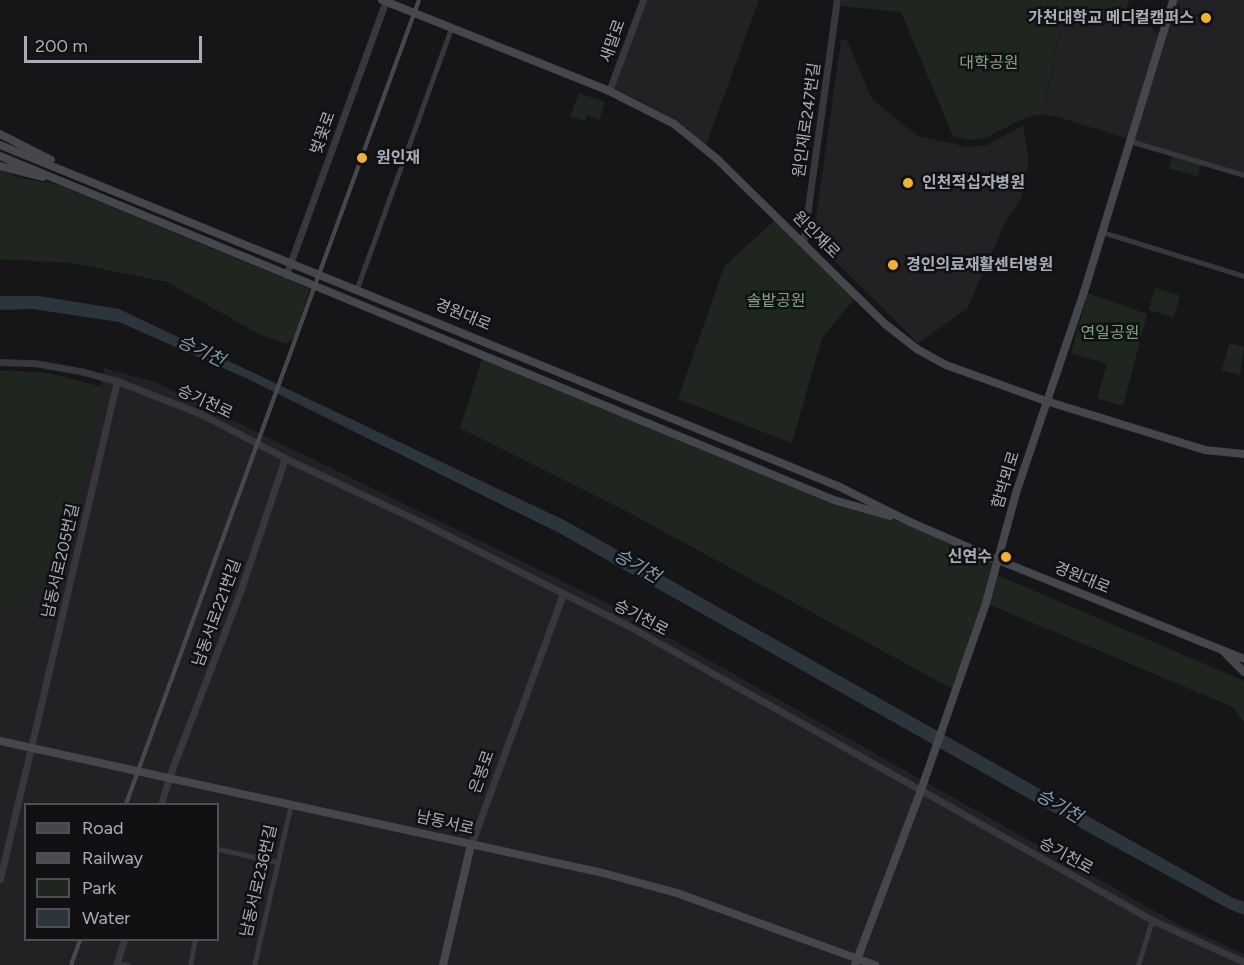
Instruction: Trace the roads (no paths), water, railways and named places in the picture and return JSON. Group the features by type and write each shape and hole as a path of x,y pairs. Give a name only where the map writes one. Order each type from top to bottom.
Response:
{"main road":[{"name":"원인재로","path":"384,0 609,91 647,108 695,139 885,324 917,349 974,377 1046,401 1212,452 1244,454"},
{"name":"함박뫼로","path":"855,961 921,790 956,691 1173,0"},
{"path":"0,134 20,142 72,173"},
{"name":"경원대로","path":"0,145 291,261 840,487 910,522 998,560 1244,659"},
{"name":"경원대로","path":"0,156 834,500 910,522"},
{"path":"0,166 69,183"},
{"path":"1223,651 1244,652"},
{"path":"1223,651 1244,672"},
{"name":"남동서로","path":"0,741 291,804 677,893 855,961 875,965"},
{"name":"은봉로","path":"443,965 471,845"}],"street":[{"name":"벚꽃로","path":"286,275 384,0"},
{"name":"새말로","path":"609,91 643,0"},
{"name":"원인재로247번길","path":"803,244 837,0"},
{"path":"357,288 451,29"},
{"path":"1130,141 1244,175"},
{"path":"1102,232 1244,276"},
{"name":"승기천로","path":"0,362 34,363 117,381 201,414 285,458 421,522 563,593 684,656 1152,920 1244,962"},
{"name":"남동서로205번길","path":"0,879 117,381"},
{"name":"남동서로221번길","path":"161,803 169,777 241,589 285,458"},
{"name":"은봉로","path":"471,845 563,593"},
{"name":"남동서로236번길","path":"254,965 291,804"},
{"path":"219,849 277,862"},
{"path":"1138,965 1152,920"},
{"path":"123,941 117,964 128,965"},
{"path":"189,965 195,941"}],"water":[{"name":"승기천","path":"0,296 39,296 119,309 566,521 1231,897 1244,902 1244,915 1095,836 561,534 248,379 119,322 32,309 0,310"}],"railway":[{"path":"126,803 419,0"},
{"path":"71,965 80,941"}],"place":[{"name":"가천대학교 메디컬캠퍼스","path":"1206,18"},
{"name":"원인재","path":"362,158"},
{"name":"인천적십자병원","path":"908,183"},
{"name":"경인의료재활센터병원","path":"893,265"},
{"name":"신연수","path":"1006,557"}],"park label":[{"name":"대학공원","path":"989,63"},
{"name":"솔밭공원","path":"776,301"},
{"name":"연일공원","path":"1110,333"}]}
